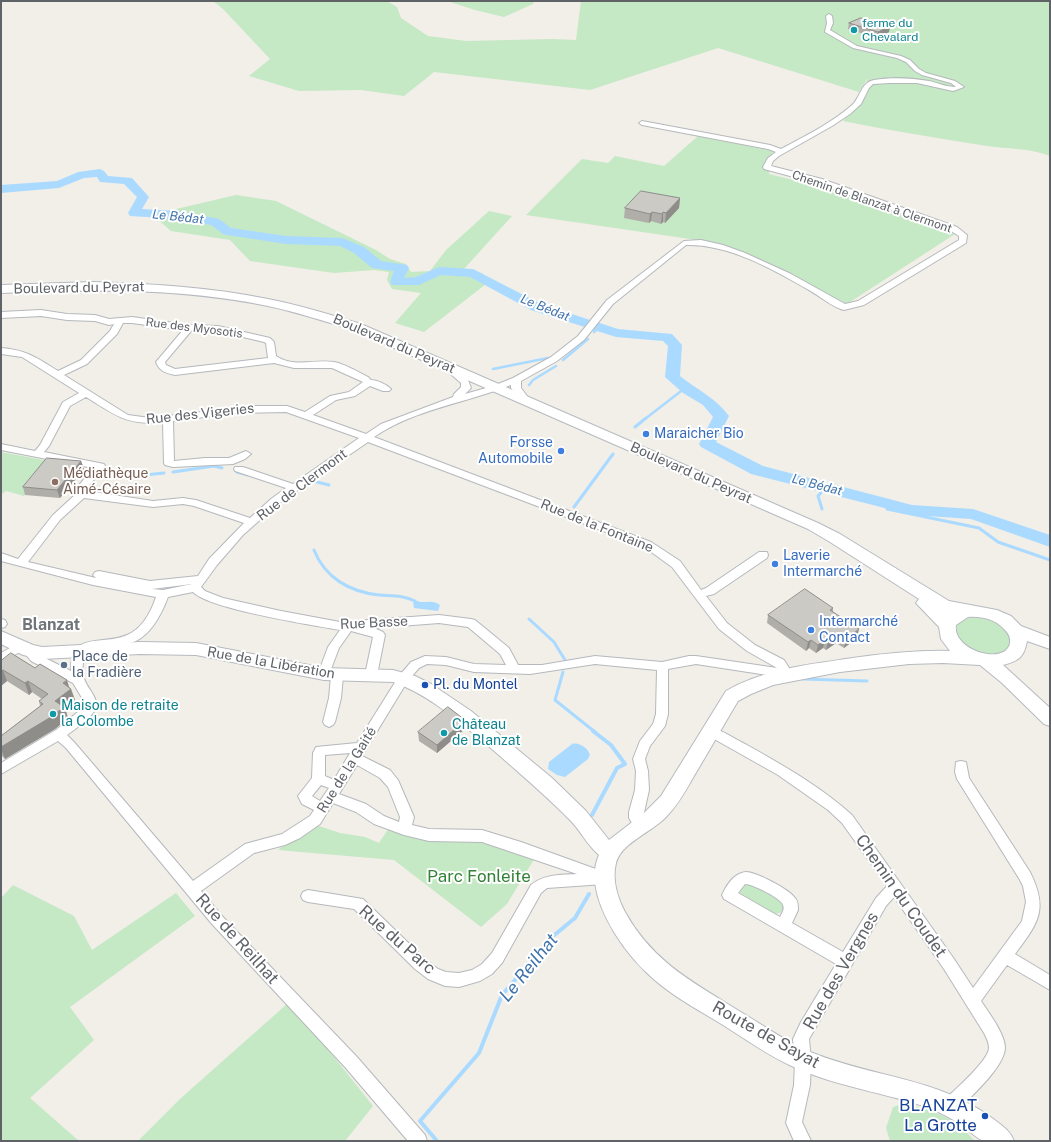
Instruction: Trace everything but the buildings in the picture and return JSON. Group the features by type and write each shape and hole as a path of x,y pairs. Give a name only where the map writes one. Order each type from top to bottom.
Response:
{"main road":[{"name":"Boulevard du Peyrat","path":"1,289 60,286 141,286 188,289 255,299 316,313 357,327 813,526 835,538 944,606 966,611"},
{"name":"Boulevard du Peyrat","path":"762,505 829,541 908,591 939,616 947,629"},
{"path":"904,657 938,646 954,616 966,611 990,613 1005,620 1015,630 1019,638 1019,645 1014,653 1013,662 1017,674 1050,711"},
{"path":"947,629 954,645 970,656 982,659 1008,678 1050,719"},
{"path":"1015,630 1050,643"},
{"path":"1,637 24,649 42,653 82,651"},
{"name":"Rue de la Libération","path":"82,651 140,648 196,649 331,675 393,676 403,679 425,689 478,726 545,783 579,817 600,844 610,852"},
{"path":"610,852 616,844 657,814 672,796 732,696 744,688 787,674 904,657 950,656 1001,660 1014,653 1031,649 1050,650"},
{"name":"Route de Sayat","path":"610,852 605,863 604,878 608,896 622,926 644,957 662,972 683,987 804,1061 826,1069 938,1100 975,1119 998,1139"}],"street":[{"name":"Chemin de Blanzat à Clermont","path":"542,366 566,351 589,329 610,302 684,243 691,241 714,245 752,259 803,283 844,307 861,303 964,241 963,236 954,229 819,182 767,167 772,158 837,120 852,109 859,102 866,86 871,82 913,81 952,89 961,87 959,84 924,74 908,61 899,57 855,47 827,31 830,23 829,16"},
{"path":"642,123 762,146 781,152"},
{"name":"Rue des Myosotis","path":"1,315 41,313 67,317 95,318 109,322 132,320 189,328 198,326 230,331 267,340 270,342 272,357 275,360"},
{"path":"58,375 84,362 114,332 119,322"},
{"path":"189,328 160,362 162,366 169,371 175,372 275,360 299,366 328,364 334,365 386,389"},
{"name":"Rue des Vigeries","path":"1,351 25,355 125,417 135,420 150,421 247,409 287,409 365,438"},
{"path":"447,366 465,382 466,388 453,398"},
{"path":"492,386 516,380 542,366"},
{"path":"492,386 542,366"},
{"path":"516,380 516,388 525,400"},
{"path":"306,416 333,398 352,394 368,382"},
{"name":"Rue de Clermont","path":"198,583 239,533 275,501 315,475 365,438 400,418 453,398 492,386"},
{"path":"37,454 44,446 66,404 86,393"},
{"path":"168,419 169,463 210,461 223,462 237,460 246,454"},
{"name":"Rue de la Fontaine","path":"365,438 647,544 676,564 723,626 751,648 780,663 787,674"},
{"path":"1,448 100,466 81,489 82,494"},
{"path":"239,469 294,488"},
{"path":"21,563 70,502 82,494 153,504 183,501 196,503 252,522"},
{"path":"700,594 710,591 763,555"},
{"path":"1,556 21,563 130,590 163,594 198,583"},
{"path":"61,573 67,571 78,571 150,585 198,583"},
{"name":"Rue Basse","path":"198,583 201,594 221,602 281,615 349,626 439,619 470,623 505,651 513,668"},
{"path":"1,769 58,734 83,716 91,708 91,703 77,680 76,667 82,651 95,643 119,643 131,639 142,632 148,625 163,594"},
{"path":"329,722 335,698 331,675 334,648 349,626 354,629 376,633 379,635 371,675"},
{"path":"1,660 24,649 35,658 77,680"},
{"name":"Rue de la Gaité","path":"191,890 250,848 285,839 315,820 403,679 415,665 425,660 446,661 474,668 513,668"},
{"path":"513,668 542,669 595,660 662,666 688,660 696,660 787,674"},
{"path":"640,826 636,818 636,812 642,790 640,753 644,744 659,726 662,714 662,666"},
{"name":"Chemin du Coudet","path":"711,732 805,786 838,810 847,819 949,964 990,1028 997,1049 994,1057 984,1072 950,1106"},
{"name":"Rue de Reilhat","path":"58,734 70,745 217,920 351,1062 419,1141"},
{"path":"323,808 307,800 305,796 318,779 320,750 358,753 385,774 393,784 407,817 404,829"},
{"path":"961,766 963,779 1025,876 1032,894 1033,908 1029,923 972,1002"},
{"path":"318,779 379,820 404,829 429,835 482,836 521,848 604,878"},
{"name":"Rue du Parc","path":"308,896 358,903 420,964 433,974 445,979 459,980 474,976 487,969 497,958 536,889 543,883 560,880 604,878"},
{"name":"Rue des Vergnes","path":"802,1141 794,1123 802,1085 804,1061 801,1039 806,1027 881,902 895,887"},
{"path":"782,926 846,962"},
{"path":"1006,956 1050,984"}],"green space":[{"path":"213,1 387,1 397,7 401,18 428,36 466,41 552,39 576,40 581,1 1050,1 1050,156 1027,150 987,146 843,121 859,102 868,78 859,92 718,48 590,90 434,72 404,96 361,90 299,91 249,76 270,59 224,10"},
{"path":"447,1 534,1 533,4 504,17"},
{"path":"698,136 773,151 769,174 834,190 955,234 847,304 766,262 725,248 690,239 526,215 582,159 608,163 615,156 664,166"},
{"path":"236,195 276,201 376,250 390,259 406,264 411,272 430,271 446,250 489,211 512,216 463,270 482,273 490,281 424,332 395,323 421,293 392,289 387,280 389,272 374,270 334,273 250,261 230,240 171,231 156,218 155,214"},
{"path":"1,452 54,462 24,496 6,491 1,495"},
{"path":"977,617 999,624 1007,632 1010,643 1007,649 996,654 989,655 975,652 962,644 957,631 958,624 967,618"},
{"name":"Parc Fonleite","path":"313,824 340,833 365,837 379,843 389,828 481,838 536,856 507,904 481,927 394,860 278,850"},
{"path":"748,882 781,900 785,906 783,912 775,914 740,893 741,886"},
{"path":"13,885 74,916 92,950 176,893 195,916 70,1007 94,1040 30,1098 79,1141 1,1141 1,898"},
{"path":"287,1004 315,1033 373,1106 345,1141 138,1141 181,1098"},
{"path":"905,1103 935,1112 951,1120 975,1141 890,1141 886,1128 893,1107"}],"water":[{"path":"413,601 437,603 440,605 438,611 414,608"},
{"path":"572,744 577,744 585,748 590,755 588,759 565,777 557,775 548,769 549,762"}],"waterway":[{"name":"Le Bédat","path":"1,189 59,184 82,175 100,173 104,179 128,181 143,197 134,213 179,215 215,222 227,231 286,240 342,242 359,250 377,265 402,268 398,275 397,282 419,281 439,271 473,273 536,307 616,333 667,337 675,345 672,377 688,390 708,402 721,416 707,444 757,470 912,510 973,514 1050,541"},
{"name":"Le Bédat","path":"591,328 597,329 594,332"},
{"path":"563,360 588,339"},
{"path":"493,369 548,358"},
{"path":"529,385 533,380 556,366"},
{"name":"Le Reilhat","path":"645,419 685,388"},
{"name":"Le Reilhat","path":"635,427 646,418"},
{"name":"Le Reilhat","path":"574,507 613,454"},
{"path":"173,472 214,466 222,468"},
{"path":"119,470 145,475 164,473"},
{"path":"237,472 248,475"},
{"path":"313,481 329,485"},
{"path":"822,509 818,496 826,487"},
{"path":"887,509 979,528 998,542 1050,560"},
{"path":"314,550 319,560 332,576 349,587 358,591 402,597 415,601"},
{"name":"Le Reilhat","path":"529,619 554,642 565,660"},
{"name":"Le Reilhat","path":"563,672 555,700 595,732"},
{"path":"803,679 867,681"},
{"name":"Le Reilhat","path":"592,815 617,768 625,764 611,745 593,731"},
{"name":"Le Reilhat","path":"437,1141 420,1121 479,1053 502,995 552,937 575,918 589,894"}],"place":[{"name":"ferme du Chevalard","path":"854,30"},
{"name":"Maraicher Bio","path":"646,434"},
{"name":"Forsse Automobile","path":"561,451"},
{"name":"Médiathèque Aimé-Césaire","path":"55,482"},
{"name":"Laverie Intermarché","path":"775,564"},
{"name":"Intermarché Contact","path":"811,630"},
{"name":"Place de la Fradière","path":"64,665"},
{"name":"Pl. du Montel","path":"425,685"},
{"name":"Maison de retraite la Colombe","path":"53,714"},
{"name":"Château de Blanzat","path":"444,733"},
{"name":"BLANZAT La Grotte","path":"985,1116"}],"district":[{"name":"Blanzat","path":"51,625"}]}
